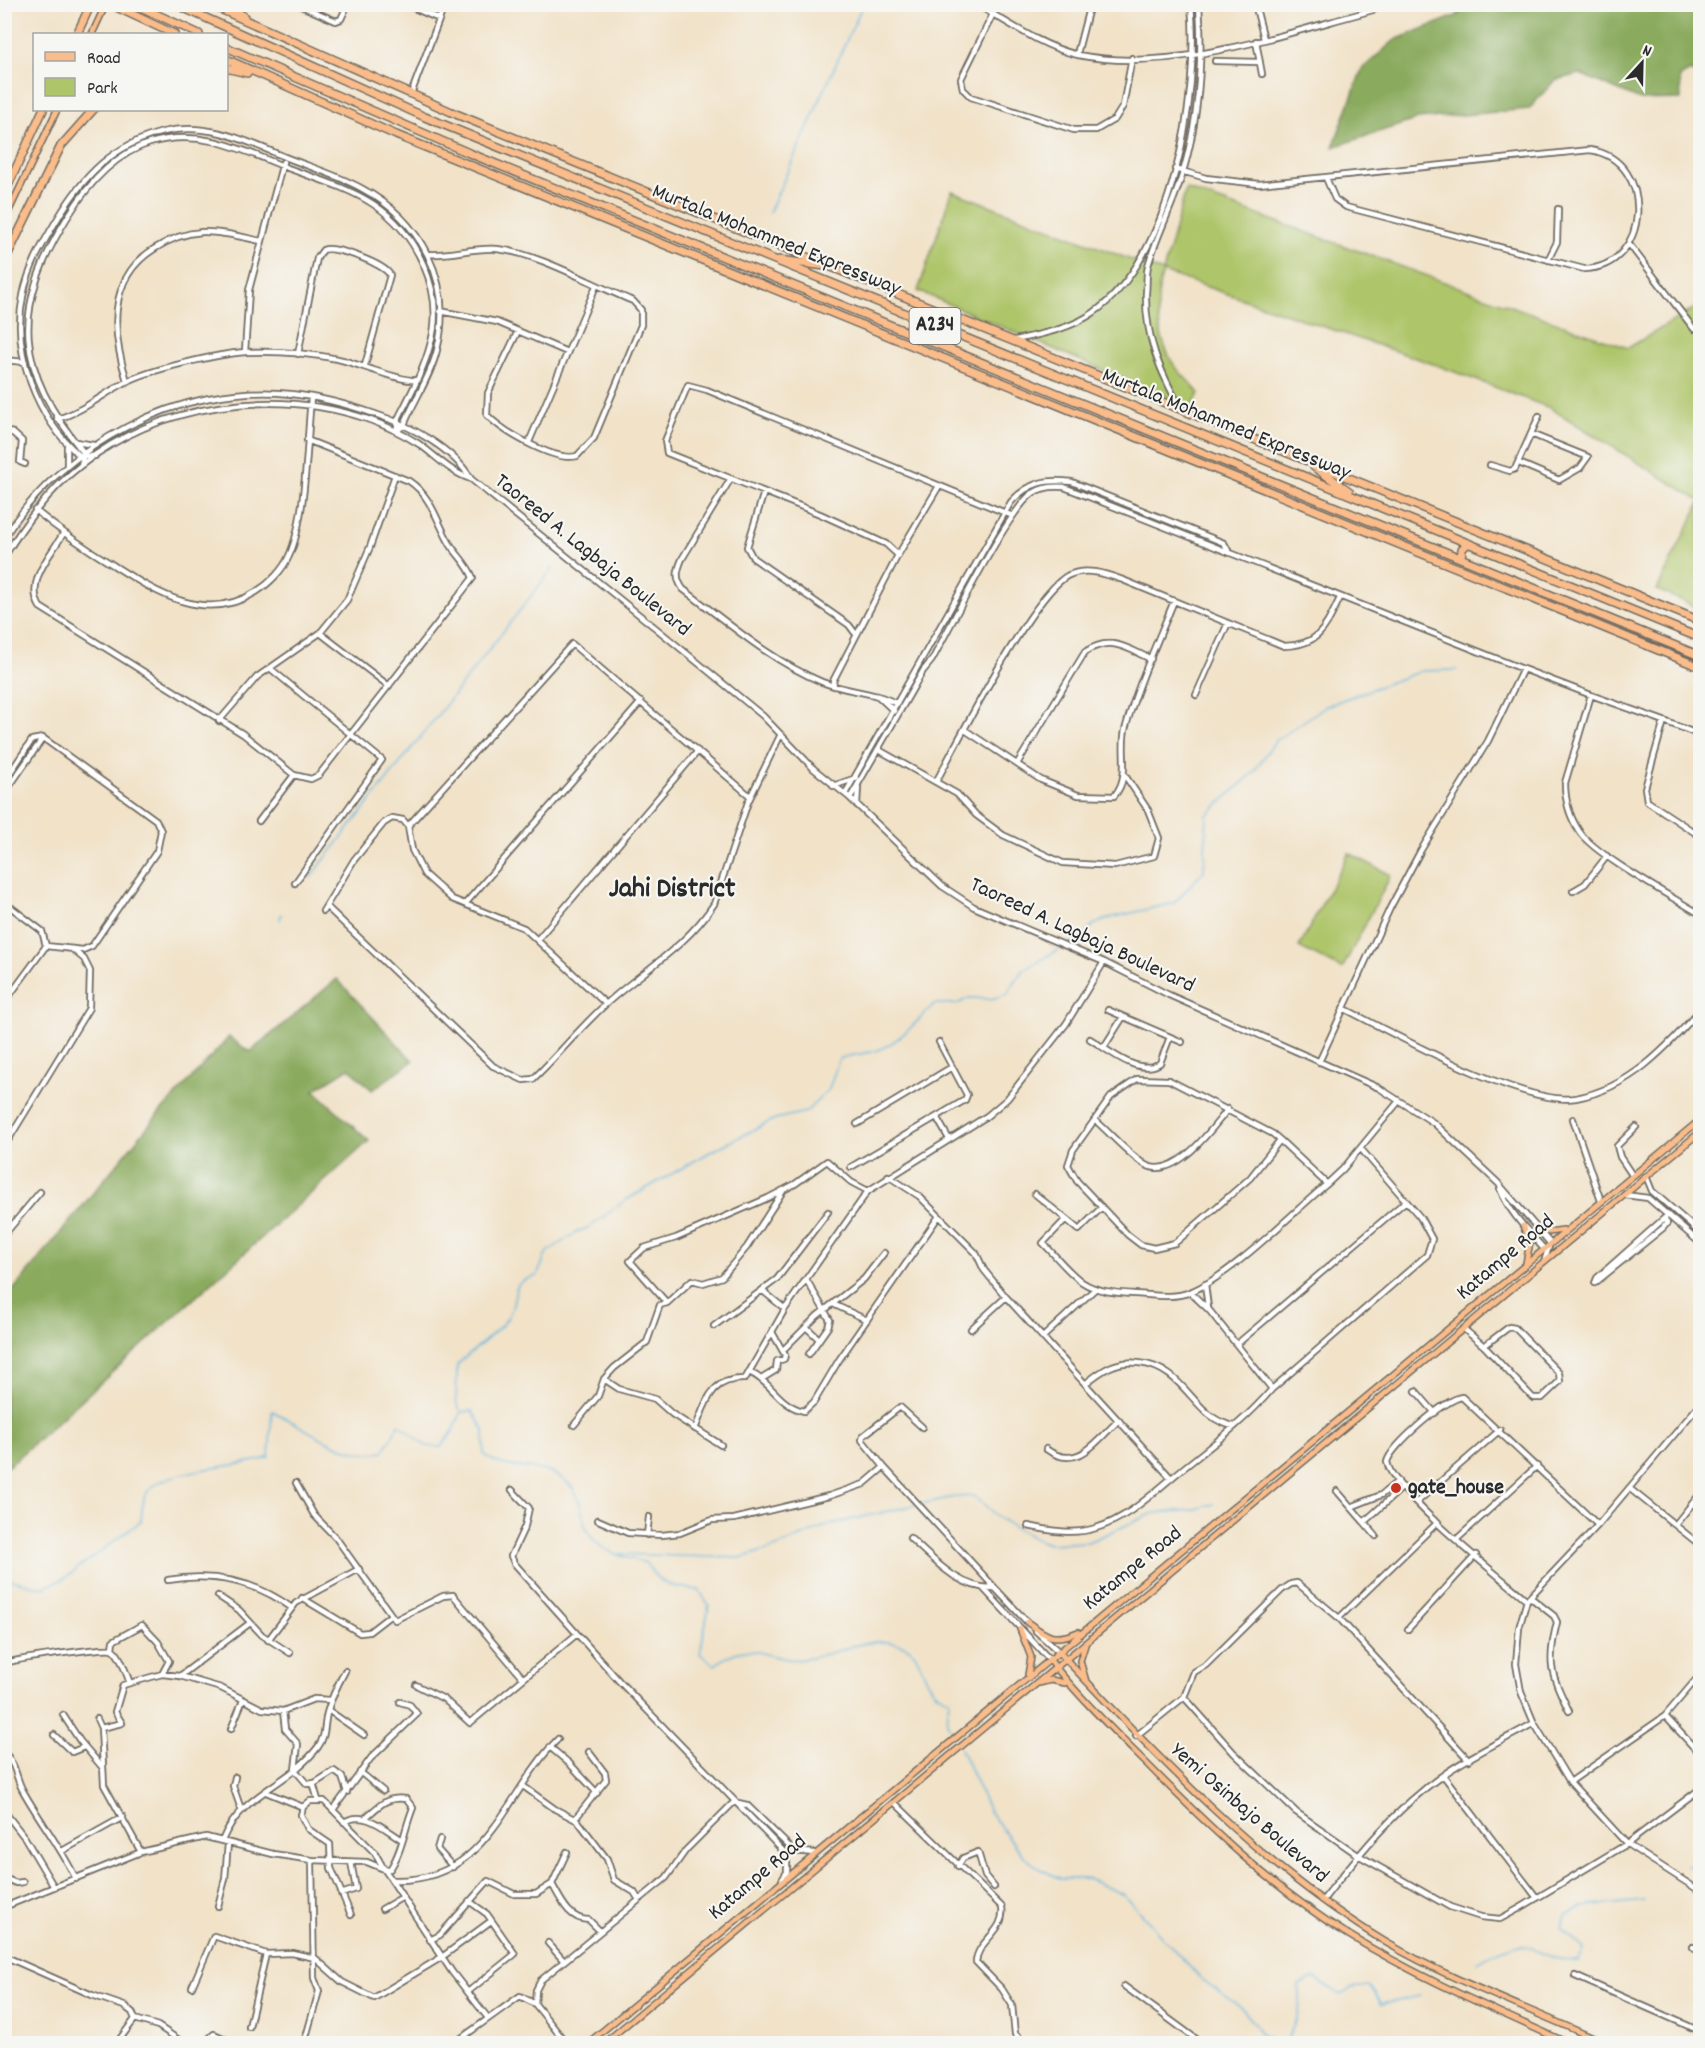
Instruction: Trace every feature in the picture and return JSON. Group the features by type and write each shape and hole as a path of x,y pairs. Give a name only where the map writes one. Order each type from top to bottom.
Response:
{"highway":[{"path":"78,33 91,4"},
{"path":"108,4 172,33"},
{"path":"134,4 197,33"},
{"name":"Murtala Mohammed Expressway","path":"175,4 353,86 770,259 1701,638"},
{"name":"Murtala Mohammed Expressway","path":"209,4 280,38 411,94 1701,621"},
{"path":"228,4 280,38"},
{"name":"Murtala Mohammed Expressway","path":"228,48 405,126 1701,656"},
{"name":"Murtala Mohammed Expressway","path":"228,60 304,95 734,273 1701,667"},
{"path":"228,69 265,79 304,95"},
{"path":"4,194 43,111"},
{"path":"4,262 61,146 92,111"},
{"path":"770,259 836,268"},
{"path":"763,284 820,297"},
{"path":"1302,459 1361,500"},
{"path":"1435,547 1445,543 1445,533"},
{"path":"1461,558 1462,549 1468,543"}],"main road":[{"path":"92,33 108,4"},
{"path":"4,221 57,111"},
{"name":"Katampe Road","path":"587,2043 1548,1247 1600,1201 1701,1120"},
{"name":"Katampe Road","path":"603,2043 1464,1329 1545,1259 1701,1132"},
{"path":"1523,1226 1530,1242 1526,1263"},
{"path":"1539,1229 1557,1232 1568,1228"},
{"path":"1027,1622 1052,1638 1061,1639 1085,1629"},
{"path":"1020,1629 1031,1657 1026,1678"},
{"path":"1086,1642 1080,1661 1091,1687"},
{"name":"Yemi Osinbajo Boulevard","path":"1058,1651 1136,1736 1196,1793 1261,1852 1323,1900 1387,1942 1427,1964 1606,2043"},
{"name":"Yemi Osinbajo Boulevard","path":"1049,1659 1066,1683 1186,1804 1247,1861 1347,1934 1422,1977 1570,2043"},
{"path":"1038,1683 1057,1680 1066,1683"},
{"path":"1186,1804 1196,1793"}],"street":[{"path":"297,4 339,21 348,4"},
{"path":"405,4 440,19"},
{"path":"411,94 445,4"},
{"path":"976,4 1055,47 1077,54 1132,58 1201,55 1373,10 1380,4"},
{"path":"1077,54 1090,4"},
{"path":"1016,340 1065,327 1093,313 1109,299 1142,259 1175,170 1187,117 1193,56 1191,4"},
{"path":"1181,410 1160,370 1150,343 1147,326 1147,269 1183,171 1197,105 1201,55 1199,4"},
{"path":"1255,4 1264,39"},
{"path":"993,14 962,79 965,92 971,97 1074,130 1096,130 1119,114 1126,100 1132,58"},
{"path":"1256,41 1262,74"},
{"path":"1215,61 1260,62"},
{"path":"94,456 82,455 66,443 46,415 33,389 25,362 20,315 23,295 37,253 73,194 106,158 138,139 178,129 216,131 242,138 360,187 378,198 408,223 432,262 441,293 441,311 437,352 404,424 397,431"},
{"path":"81,465 82,455 57,419 35,374 30,356 28,316 44,257 78,200 93,182 133,151 165,140 220,141 353,194 389,216 415,246 424,266 434,312 432,341 417,380 397,421 397,431"},
{"path":"1175,170 1245,183 1326,178 1567,152 1599,152 1622,165 1632,181 1637,197 1634,234 1629,244 1617,257 1600,268 1584,269 1346,207 1335,199 1326,178"},
{"path":"245,352 249,290 285,157"},
{"path":"1548,260 1557,243 1558,208"},
{"path":"127,381 119,355 116,311 121,287 136,262 162,244 190,234 213,232 261,241"},
{"path":"1629,244 1694,329"},
{"path":"298,354 317,258 323,250 332,248 382,266 390,275 365,365"},
{"path":"428,254 438,255 477,248 518,252 633,301 644,316 594,438 578,456 570,458 556,456 498,426 487,415 488,393 518,331"},
{"path":"432,262 438,255"},
{"path":"529,442 596,286"},
{"path":"434,312 477,316 567,352"},
{"path":"57,419 69,415 127,381 187,363 245,352 298,354 365,365 403,380 417,380"},
{"path":"4,360 25,362"},
{"path":"403,380 411,393"},
{"path":"898,555 873,537 667,453 664,448 672,420 688,385 707,390 1013,516"},
{"name":"Taoreed A. Lagbaja Boulevard","path":"4,538 27,507 67,466 82,455 148,418 193,402 250,394 291,394 404,424 452,457 471,479 763,716 780,736 942,886 974,907 1104,962 1169,995 1379,1088 1434,1124 1498,1183 1539,1229 1548,1247"},
{"path":"27,507 35,510 63,534 150,590 175,600 207,606 238,601 266,586 289,556 298,522 311,398"},
{"name":"Taoreed A. Lagbaja Boulevard","path":"4,557 35,510 81,465 146,428 204,410 260,403 310,406 369,419 397,431 455,472 471,479"},
{"path":"63,427 69,415"},
{"path":"1490,465 1510,471 1519,463 1539,416"},
{"path":"4,431 22,441 20,462 25,464"},
{"path":"1519,463 1559,480 1580,468 1588,457 1531,434"},
{"path":"73,440 85,445 97,445"},
{"path":"63,534 38,575 34,587 34,595 40,607 243,734 294,775 304,779 319,775 473,578 452,546 439,518 420,488 395,475 306,440"},
{"path":"66,443 69,455 67,466"},
{"path":"219,721 242,692 320,633 347,600 357,580 395,475"},
{"path":"730,480 684,555 677,572 678,581 683,589 787,665 834,686 878,696 902,707"},
{"path":"847,796 896,704 1011,502 1031,484 1052,480 1072,482 1224,543 1229,552"},
{"path":"834,686 833,681 855,633 939,486"},
{"path":"847,796 858,785 879,750 1013,516 1032,494 1043,488 1064,487 1340,598 1701,735"},
{"path":"764,492 747,547 753,558 849,625 855,633"},
{"path":"936,782 1040,604 1059,580 1083,571 1095,572 1284,646 1302,646 1320,636 1340,598"},
{"path":"965,730 1041,780 1077,795 1114,796 1122,787 1125,733 1174,601"},
{"path":"1196,695 1228,623"},
{"name":"Taoreed A. Lagbaja Boulevard","path":"652,626 692,658"},
{"path":"320,633 388,686"},
{"path":"1017,764 1085,652 1098,643 1107,642 1151,658"},
{"path":"408,826 572,644 750,796"},
{"path":"271,669 382,760 296,883"},
{"path":"1319,1062 1411,869 1488,741 1523,669"},
{"path":"1591,695 1565,783 1565,798 1580,833 1607,856 1701,914"},
{"path":"878,696 899,713"},
{"path":"465,904 641,702"},
{"path":"1664,721 1644,788 1647,801 1701,836"},
{"path":"606,1004 524,928 452,899 424,874 412,850 408,826 403,820 392,818 384,823 351,865 326,909 340,922 351,927 493,1066 523,1080 533,1079 606,1004 659,963 690,935 707,914 714,904 750,796 780,736"},
{"path":"4,794 43,738"},
{"path":"4,782 32,740 43,738 156,820 161,831 157,851 92,946 83,950 46,946"},
{"path":"879,750 957,794 976,814 1003,835 1063,863 1115,866 1154,856 1159,838 1148,810 1124,774"},
{"path":"537,940 698,751"},
{"path":"259,821 294,775"},
{"path":"833,786 856,778"},
{"path":"857,805 858,785"},
{"path":"1573,891 1585,884 1607,856"},
{"path":"4,902 42,931 46,946"},
{"path":"4,1003 46,946"},
{"path":"4,1147 6,1138 89,1008 90,971 84,959 72,949"},
{"path":"695,1429 716,1386 730,1379 745,1379 785,1309 868,1191 888,1176 987,1116 1007,1099 1066,1024 1104,962"},
{"path":"1343,1008 1438,1056 1497,1081 1558,1099 1596,1093 1638,1072 1660,1054 1701,1010"},
{"path":"1108,1010 1182,1042"},
{"path":"1104,1047 1123,1017"},
{"path":"1090,1039 1132,1064 1148,1067 1160,1063 1170,1037"},
{"path":"851,1167 962,1103 967,1095 939,1042"},
{"path":"857,1124 952,1067"},
{"path":"1148,1067 1153,1078"},
{"path":"1280,1140 1250,1178 1175,1243 1154,1248 1141,1245 1128,1235 1077,1182 1068,1165 1072,1150 1121,1089 1137,1079 1153,1078 1169,1080 1228,1109 1280,1140 1327,1184"},
{"path":"1066,1219 1043,1243 1070,1272 1095,1288 1156,1295 1190,1292 1236,1262 1327,1184 1400,1101"},
{"path":"1095,1120 1144,1164 1159,1168 1179,1161 1228,1109"},
{"path":"936,1118 949,1139"},
{"path":"1573,1119 1600,1201"},
{"path":"1632,1175 1620,1157 1617,1146 1636,1127"},
{"path":"1028,1526 1056,1532 1095,1528 1114,1521 1133,1509 1211,1449 1258,1406 1272,1389 1427,1255 1432,1245 1430,1233 1406,1201 1360,1149"},
{"path":"667,1303 630,1261 644,1248 676,1238 784,1189 827,1161 851,1182 868,1191"},
{"path":"888,1176 919,1196 976,1253 984,1270 1006,1297 1044,1336 1084,1384 1171,1478"},
{"path":"1646,1176 1652,1191 1701,1233"},
{"name":"Taoreed A. Lagbaja Boulevard","path":"1498,1183 1505,1201 1523,1226 1548,1247"},
{"path":"574,1425 598,1396 604,1379 626,1357 647,1342 660,1305 667,1303 692,1280 703,1283 722,1277 747,1247 784,1189"},
{"path":"4,1234 40,1192"},
{"path":"1035,1194 1079,1230 1102,1207"},
{"path":"1625,1195 1644,1197 1701,1243"},
{"path":"1237,1344 1406,1201"},
{"path":"714,1326 727,1314 763,1291 777,1279 828,1212"},
{"path":"749,1372 763,1378 785,1403 804,1411 814,1402 939,1216"},
{"path":"1620,1261 1597,1278 1595,1283 1657,1229 1666,1224 1666,1217"},
{"path":"1545,1259 1548,1247 1559,1248"},
{"path":"784,1349 864,1279 884,1253"},
{"path":"806,1279 826,1310 829,1323 808,1354"},
{"path":"1205,1284 1209,1310"},
{"path":"1044,1336 1095,1288"},
{"path":"763,1291 785,1309"},
{"path":"1190,1292 1209,1310 1272,1389"},
{"path":"971,1329 1006,1297"},
{"path":"835,1305 867,1320"},
{"path":"1464,1329 1484,1346 1533,1398 1542,1398 1560,1381 1559,1373 1515,1328 1509,1327 1484,1346"},
{"path":"806,1328 819,1339"},
{"path":"763,1378 776,1370 777,1361 784,1359 784,1349 772,1332"},
{"path":"1084,1384 1110,1366 1119,1363 1158,1366 1180,1381 1213,1418 1234,1426"},
{"path":"604,1379 619,1389 655,1399 721,1445"},
{"path":"1416,1391 1435,1413"},
{"path":"1569,1711 1551,1665 1550,1650 1557,1622 1554,1616 1528,1599 1417,1502 1388,1469 1388,1457 1398,1444 1435,1413 1462,1397 1500,1430 1598,1525"},
{"path":"1701,1404 1598,1525 1528,1599 1519,1628 1516,1664 1521,1692 1534,1722 1570,1782 1627,1844 1701,1892"},
{"path":"922,1427 900,1407 863,1436 862,1440 995,1588 1058,1651"},
{"path":"1046,1449 1057,1457 1070,1459 1080,1456 1119,1420"},
{"path":"1417,1502 1500,1430"},
{"path":"1457,1539 1537,1466"},
{"path":"598,1520 623,1532 647,1535 680,1533 712,1520 734,1519 829,1496 864,1484 884,1467"},
{"path":"1351,1507 1381,1495 1398,1481"},
{"path":"296,1484 314,1515 336,1538 395,1620 443,1596 453,1595 523,1677"},
{"path":"1364,1522 1403,1486"},
{"path":"1629,1488 1701,1545"},
{"path":"512,1490 529,1508 512,1559 577,1634 734,1802 787,1854 787,1872 781,1882"},
{"path":"1337,1491 1376,1536"},
{"path":"1675,1525 1701,1494"},
{"path":"1381,1495 1386,1502"},
{"path":"647,1535 649,1517"},
{"path":"1339,1618 1438,1522"},
{"path":"910,1538 944,1569 961,1580 984,1589 995,1588"},
{"path":"1408,1629 1476,1555"},
{"path":"268,1640 302,1598 358,1569"},
{"path":"168,1580 193,1576 220,1577 273,1595 292,1608"},
{"path":"1136,1736 1184,1697 1187,1683 1194,1672 1206,1665 1291,1584 1304,1586 1339,1618 1469,1760"},
{"path":"984,1589 1049,1659"},
{"path":"218,1596 239,1610 268,1640 290,1653"},
{"path":"302,1598 363,1634 391,1615"},
{"path":"180,1676 250,1623"},
{"path":"130,1683 112,1649 113,1641 142,1625 158,1642 169,1660 162,1674"},
{"path":"416,1685 444,1699 470,1723 577,1634"},
{"path":"4,1664 57,1654 112,1649"},
{"path":"266,1792 295,1770 323,1740 330,1700 345,1671"},
{"path":"101,1728 122,1723 115,1712 123,1685 162,1674 180,1676 221,1688 262,1709 283,1711 314,1699 330,1700"},
{"path":"1570,1782 1665,1716 1701,1675"},
{"path":"1184,1697 1234,1753 1296,1812 1358,1855 1450,1908 1480,1917 1500,1918 1537,1898 1627,1844 1701,1789"},
{"path":"231,1730 243,1700"},
{"path":"333,1810 371,1758 417,1714 410,1705 400,1702"},
{"path":"328,1710 364,1735"},
{"path":"283,1711 285,1729 298,1744 295,1770 307,1784 334,1771 342,1777 347,1792"},
{"path":"63,1715 84,1747 102,1767"},
{"path":"1665,1716 1701,1754"},
{"path":"97,1719 101,1728 104,1785 141,1852"},
{"path":"1323,1900 1358,1855 1397,1814 1443,1775 1534,1722"},
{"path":"54,1736 72,1752 84,1747"},
{"path":"392,1880 434,1876 453,1867 499,1824 550,1747 558,1739"},
{"path":"550,1747 597,1792"},
{"path":"4,1752 16,1766 22,1790 62,1851 76,1878"},
{"path":"575,1819 606,1782 606,1777 589,1752"},
{"path":"360,1772 383,1791"},
{"path":"1443,1775 1537,1898"},
{"path":"235,1777 233,1786 242,1809"},
{"path":"313,1783 318,1800"},
{"path":"523,1786 555,1809 575,1819 607,1859 614,1880 634,1892 639,1900"},
{"path":"222,1841 242,1809 259,1792 266,1792 303,1807"},
{"path":"4,1907 141,1852 206,1837 273,1854 312,1860 366,1862 390,1869 395,1861 413,1808 406,1799 393,1797 386,1799 365,1818"},
{"path":"351,1915 331,1868 330,1844 308,1829 301,1815 303,1807 310,1801 324,1801 375,1853 430,1940 489,2018"},
{"path":"734,1802 747,1805 794,1851 814,1853"},
{"path":"535,2004 536,1990 541,1980 599,1930 666,1878 686,1850 734,1802"},
{"path":"894,1802 1002,1907 1003,1916 999,1926 978,1952 976,1962 1002,1989 1012,2005 1015,2034 1026,2043"},
{"path":"4,1811 25,1838 54,1887"},
{"path":"62,1851 123,1817"},
{"path":"344,1822 353,1817 365,1818 401,1839"},
{"path":"440,1839 437,1849 453,1867"},
{"path":"218,1906 225,1879 228,1843"},
{"path":"430,1940 440,1935 488,1881 520,1895 536,1894 552,1884 567,1852"},
{"path":"958,1866 963,1858 978,1852 985,1876 994,1887"},
{"path":"304,2043 319,1991 314,1978 312,1860"},
{"path":"341,1894 356,1889 351,1862"},
{"path":"4,1878 16,1883 23,1882"},
{"path":"552,1884 571,1914 581,1920 589,1920 599,1930"},
{"path":"382,1909 403,1898"},
{"path":"469,1901 491,1920 515,1954 469,1991"},
{"path":"192,1987 214,1936 266,1954 292,1953 315,1958 342,1982 374,1998 442,1957 491,1920"},
{"path":"548,1943 564,1961"},
{"path":"1693,1947 1701,1951"},
{"path":"249,2027 266,1954"},
{"path":"4,1956 124,2006 132,2012 135,2019 158,2026 185,2043"},
{"path":"1575,1976 1701,2031"},
{"path":"1124,1986 1203,2043"},
{"path":"453,2043 514,1998 520,1996 535,2004 567,2043"},
{"path":"116,2043 135,2019"},
{"path":"203,2043 214,2034 223,2038"},
{"path":"4,2041 10,2043"}],"green space":[{"path":"1460,5 1700,5 1700,77 1690,71 1680,77 1681,99 1640,100 1580,74 1555,80 1529,109 1418,119 1333,147 1362,69 1395,40 1458,15"},
{"path":"1186,189 1628,348 1700,305 1700,501 1550,408 1439,366 1163,272"},
{"path":"952,191 1163,272 1158,294 1160,328 1171,360 1199,393 1192,408 918,291"},
{"path":"1700,502 1700,609 1657,590"},
{"path":"1349,853 1391,875 1342,969 1299,947"},
{"path":"337,979 413,1061 372,1090 349,1068 314,1090 369,1141 5,1469 5,1300 154,1119 229,1037 250,1052"}],"waterway":[{"path":"769,213 863,4"},
{"path":"310,878 553,568"},
{"path":"1067,945 1086,934 1093,925 1110,918 1174,903 1204,871 1207,815 1254,772 1275,741 1326,706 1421,671 1457,670"},
{"path":"280,920 281,914"},
{"path":"460,1410 456,1402 457,1365 504,1323 512,1309 517,1287 521,1282 537,1276 547,1252 577,1232 590,1227 626,1200 712,1151 775,1119 806,1112 829,1089 839,1059 876,1051 892,1043 934,1004 957,1004 969,998 991,999 1007,994 1022,971 1063,947"},
{"path":"4,1578 43,1588 65,1578 141,1521 146,1494 155,1485 185,1473 269,1457 272,1411 340,1447 369,1453 383,1452 399,1424 426,1446 441,1447 454,1430 461,1412 472,1411 484,1430 484,1454 501,1464 549,1472 558,1476 575,1492 590,1536 603,1548 646,1563 657,1577 668,1584 699,1590 709,1605 700,1654 715,1665 739,1652 760,1652 780,1658 805,1659 867,1643 892,1643 904,1646 917,1657 933,1689 939,1695 949,1699 947,1723 954,1737"},
{"path":"920,1504 974,1496 999,1518 1035,1539 1049,1544 1088,1542 1154,1513 1192,1510 1214,1504"},
{"path":"620,1554 740,1558 777,1547 828,1525 915,1505"},
{"path":"961,1749 989,1811 1023,1856 1040,1869 1061,1879 1088,1879 1124,1895 1199,1977 1244,2010 1261,2034 1282,2044"},
{"path":"1686,1866 1700,1859"},
{"path":"1477,1963 1495,1952 1521,1946 1562,1960 1578,1961 1584,1950 1561,1928 1565,1916 1581,1907 1644,1901"},
{"path":"1285,2044 1299,2009 1299,1985 1314,1978 1341,1995 1351,1988 1369,1986 1382,2004 1420,1996"}],"place":[{"name":"gate_house","path":"1396,1488"}],"district":[{"name":"Jahi District","path":"672,891"}]}
